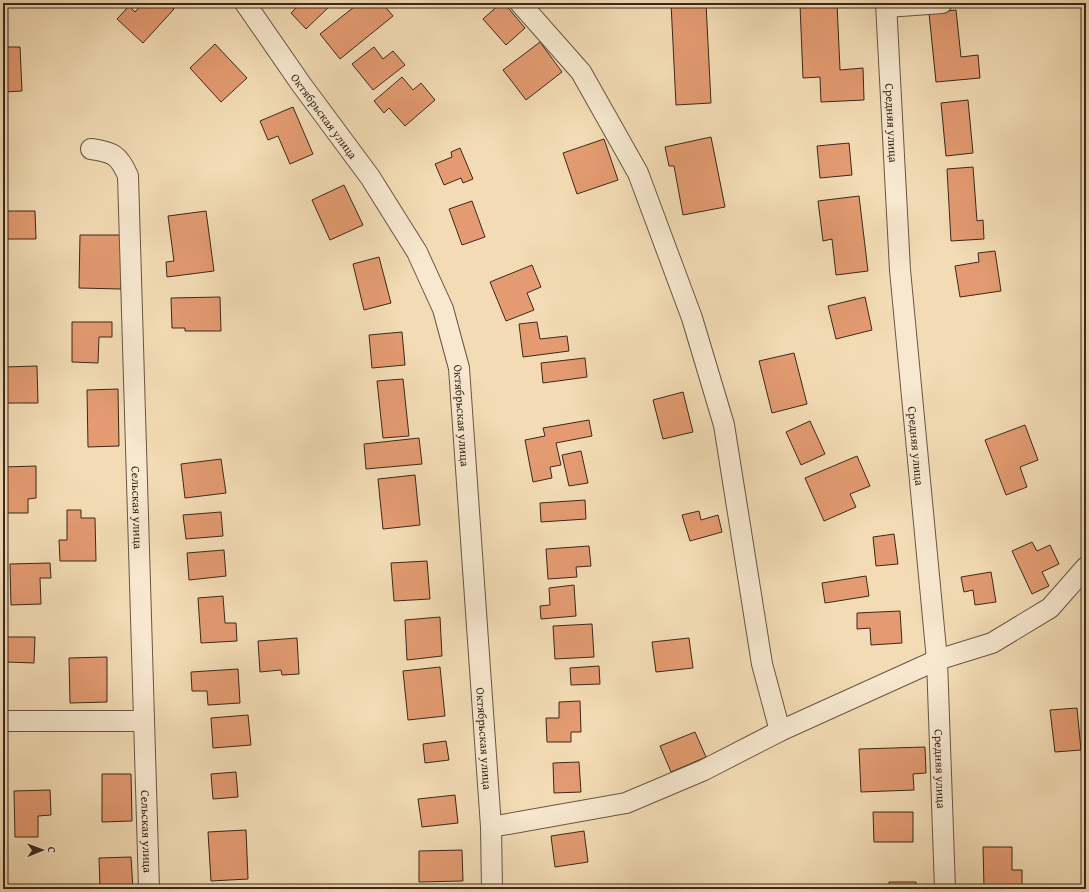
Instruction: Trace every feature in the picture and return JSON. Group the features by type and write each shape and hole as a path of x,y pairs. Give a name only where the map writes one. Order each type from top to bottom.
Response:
{"street":[{"name":"Октябрьская улица","path":"245,3 301,84 370,176 417,252 443,309 459,368 491,826 492,889"},
{"path":"520,3 581,72 634,166 692,318 724,425 762,664 780,731"},
{"path":"886,5 942,3"},
{"name":"Средняя улица","path":"886,5 900,270 937,660 945,889"},
{"name":"Сельская улица","path":"91,149 109,151 121,161 128,176 149,889"},
{"path":"491,826 626,803 704,770 780,731 937,660 992,643 1050,608 1086,567"},
{"path":"3,722 144,721"}],"building":[{"path":"143,3 167,3 174,9 143,43 117,19 129,6 135,12"},
{"path":"301,3 333,3 306,29 291,13"},
{"path":"359,3 382,3 393,16 340,59 320,34"},
{"path":"501,3 504,3 525,28 506,45 483,19"},
{"path":"671,3 706,3 711,103 676,105"},
{"path":"837,3 840,70 863,68 864,100 821,102 820,77 803,78 800,5"},
{"path":"956,10 961,57 978,55 980,78 936,82 929,13"},
{"path":"540,42 562,72 526,100 503,70"},
{"path":"215,44 247,78 221,102 190,68"},
{"path":"3,47 20,47 22,91 3,92"},
{"path":"374,47 383,59 393,51 405,65 373,90 352,64"},
{"path":"402,77 413,90 421,83 435,100 405,126 389,108 384,113 374,101"},
{"path":"968,100 973,153 946,156 941,103"},
{"path":"293,107 313,154 290,164 278,136 268,140 260,121"},
{"path":"711,137 725,207 683,215 674,166 669,166 665,147"},
{"path":"604,139 618,180 577,194 563,153"},
{"path":"849,143 852,175 820,178 817,146"},
{"path":"460,148 473,179 463,183 461,178 444,185 435,164 452,157 451,152"},
{"path":"973,167 977,221 983,220 984,239 951,241 947,169"},
{"path":"344,185 363,225 330,240 312,200"},
{"path":"859,196 868,271 836,275 832,239 823,241 818,201"},
{"path":"472,201 485,237 462,245 449,209"},
{"path":"3,211 35,211 36,239 3,239"},
{"path":"206,211 214,271 167,277 166,262 174,261 168,216"},
{"path":"80,235 122,235 121,289 79,288"},
{"path":"995,251 1001,291 960,297 955,266 979,262 978,253"},
{"path":"379,257 391,303 364,310 353,264"},
{"path":"532,265 541,287 527,293 534,310 506,321 490,282"},
{"path":"220,297 221,331 185,331 185,328 172,328 171,298"},
{"path":"865,297 872,330 836,339 828,306"},
{"path":"72,322 112,322 112,337 99,337 98,363 72,362"},
{"path":"537,322 540,339 567,336 569,351 523,357 519,324"},
{"path":"402,332 405,365 372,368 369,335"},
{"path":"794,353 807,404 772,413 759,361"},
{"path":"585,358 587,377 543,383 541,363"},
{"path":"37,366 38,403 3,403 3,367"},
{"path":"403,379 409,436 383,438 377,381"},
{"path":"118,389 119,446 88,447 87,390"},
{"path":"683,392 693,432 663,439 653,400"},
{"path":"589,420 592,436 556,443 561,465 550,467 552,478 533,482 525,440 545,436 543,428"},
{"path":"810,421 825,454 801,465 786,432"},
{"path":"1025,425 1038,460 1020,467 1027,487 1006,495 985,440"},
{"path":"419,438 422,464 366,469 364,444"},
{"path":"581,451 588,483 569,486 562,455"},
{"path":"857,456 870,486 850,494 856,507 824,521 805,478"},
{"path":"221,459 226,493 185,498 181,464"},
{"path":"36,466 36,498 28,499 28,513 3,513 3,467"},
{"path":"415,475 420,525 383,529 378,479"},
{"path":"585,500 586,519 541,522 540,503"},
{"path":"67,510 81,510 81,518 95,518 96,561 60,561 59,540 67,540"},
{"path":"699,511 701,520 718,515 722,532 690,541 682,515"},
{"path":"221,512 223,536 186,539 183,515"},
{"path":"894,534 898,564 876,566 873,537"},
{"path":"1032,542 1037,551 1050,545 1059,564 1042,572 1049,586 1032,594 1012,551"},
{"path":"589,546 591,566 576,567 577,577 548,579 546,549"},
{"path":"224,550 226,576 189,580 187,553"},
{"path":"427,561 430,599 394,601 391,563"},
{"path":"50,563 51,578 40,578 41,604 11,605 10,564"},
{"path":"991,572 996,602 975,605 973,590 964,592 961,577"},
{"path":"866,576 869,596 825,603 822,583"},
{"path":"574,585 576,616 541,619 540,606 550,605 549,588"},
{"path":"223,596 225,623 236,623 237,641 201,643 198,598"},
{"path":"900,611 902,643 871,645 870,628 857,629 857,613"},
{"path":"440,617 442,656 407,660 405,620"},
{"path":"592,624 594,657 555,659 553,626"},
{"path":"7,637 35,637 34,663 7,662"},
{"path":"297,638 299,674 282,675 281,670 260,672 258,641"},
{"path":"689,638 693,668 656,672 652,642"},
{"path":"107,657 107,702 70,703 69,658"},
{"path":"599,666 600,684 571,685 570,668"},
{"path":"440,667 445,716 408,720 403,671"},
{"path":"238,669 240,703 208,705 207,691 192,691 191,672"},
{"path":"1082,672 1086,672 1086,700 1082,700"},
{"path":"580,701 581,732 571,732 571,742 547,742 546,718 559,718 559,702"},
{"path":"1077,708 1081,750 1055,752 1050,710"},
{"path":"248,715 251,745 213,748 211,718"},
{"path":"695,732 706,757 671,772 660,746"},
{"path":"446,741 449,760 425,763 423,744"},
{"path":"925,747 926,773 913,774 914,790 861,792 859,749"},
{"path":"579,762 581,792 554,793 553,763"},
{"path":"236,772 238,797 213,799 211,774"},
{"path":"102,774 131,774 132,821 102,822"},
{"path":"50,790 51,815 38,816 38,837 15,837 14,791"},
{"path":"455,795 458,823 422,827 418,799"},
{"path":"873,812 913,812 913,842 874,842"},
{"path":"246,830 248,879 211,881 208,832"},
{"path":"584,831 588,862 555,867 551,836"},
{"path":"983,847 1012,847 1012,870 1022,870 1022,888 984,888"},
{"path":"462,850 463,881 419,882 419,851"},
{"path":"131,857 133,889 100,889 99,858"},
{"path":"889,882 916,882 916,889 889,889"}]}
